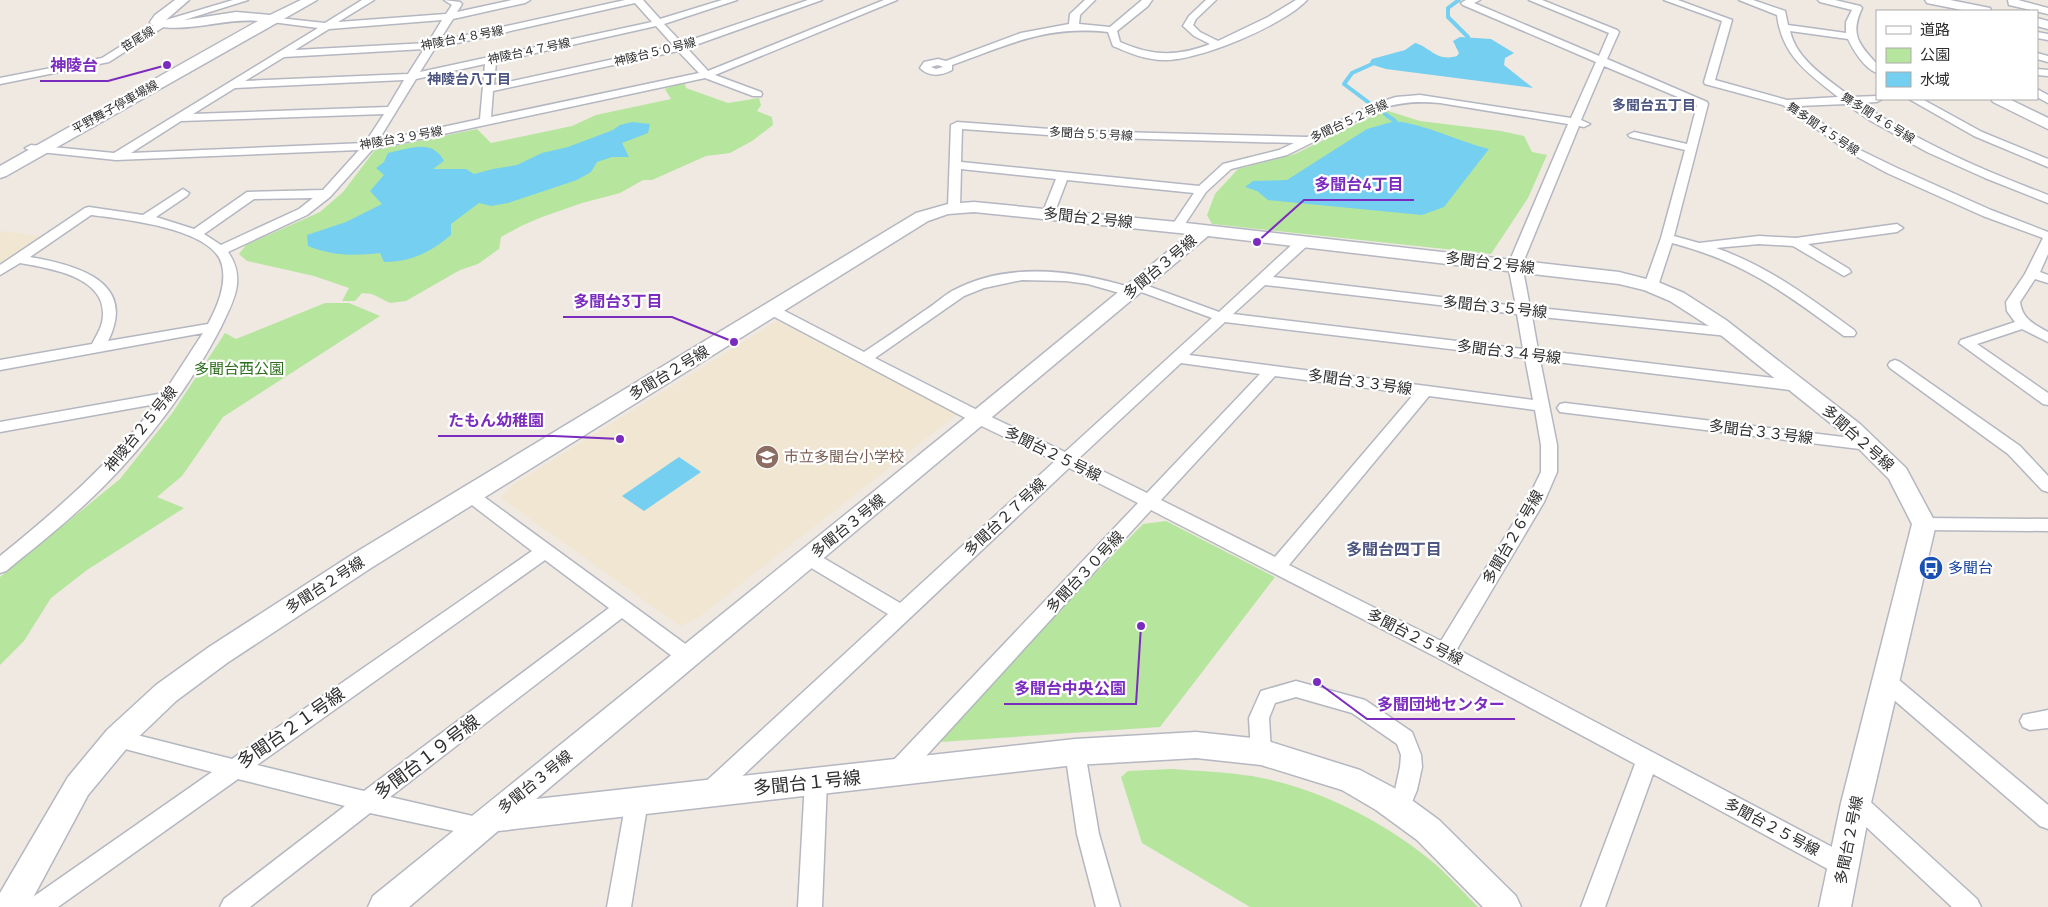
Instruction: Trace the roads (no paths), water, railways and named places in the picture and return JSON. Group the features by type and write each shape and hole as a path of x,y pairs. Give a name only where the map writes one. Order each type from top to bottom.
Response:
{"street":[{"name":"笹尾線","path":"0,81 105,60 162,24 157,22 160,18 184,0"},
{"path":"162,24 243,0"},
{"name":"平野舞子停車場線","path":"0,165 36,148 299,0"},
{"name":"平野舞子停車場線","path":"267,18 311,0"},
{"path":"116,157 327,26 348,11 369,0"},
{"path":"220,251 303,212 326,194 369,146 457,4 449,0"},
{"path":"162,24 235,16 327,26 448,17 508,2 525,0"},
{"path":"637,0 706,75 757,94"},
{"name":"神陵台４８号線","path":"282,54 430,46 637,0"},
{"name":"神陵台４７号線","path":"232,85 412,76 658,23 732,0"},
{"name":"神陵台５０号線","path":"489,89 681,47 817,0"},
{"name":"神陵台３９号線","path":"36,148 116,157 369,146 706,75 892,0"},
{"path":"1074,27 1075,14 1090,0"},
{"path":"947,64 1030,34 1074,27 1112,30 1145,4 1147,0"},
{"path":"1212,0 1192,18 1188,26 1197,34 1219,45"},
{"path":"1112,30 1116,44 1131,51 1153,57 1192,55 1272,21 1302,0"},
{"path":"1475,0 1466,3 1703,104 1667,238 1651,286"},
{"path":"1515,265 1579,123 1614,32 1534,0"},
{"name":"舞多聞４５号線","path":"1669,0 1727,20 1709,82 1787,103 1856,152 1882,166 2048,238"},
{"name":"舞多聞４６号線","path":"1744,0 1782,13 1788,40 1804,63 1846,100 1897,132 1941,154 1991,177 2048,199"},
{"path":"1823,0 1856,8 1850,27 1852,37 1864,56 1876,69"},
{"path":"1931,0 1980,10"},
{"path":"2012,0 2012,4 2048,11"},
{"path":"1784,27 1852,37"},
{"path":"485,122 490,60"},
{"name":"多聞台５２号線","path":"1177,227 1202,190 1227,166 1283,153 1378,106 1396,100 1412,98 1440,100 1579,123"},
{"path":"1787,103 1876,99"},
{"path":"1916,100 1978,134 2048,164"},
{"path":"2000,100 2048,124"},
{"path":"179,118 391,110"},
{"name":"多聞台５５号線","path":"954,207 956,125 1076,134 1308,140"},
{"path":"1634,135 1690,148"},
{"name":"平野舞子停車場線","path":"0,173 36,148"},
{"path":"956,165 1202,190"},
{"path":"1048,214 1063,176"},
{"path":"145,219 183,192"},
{"path":"195,234 251,196 326,194"},
{"name":"多聞台２号線","path":"10,907 78,786 117,739 166,693 218,655 362,561 922,216 954,207 1177,227 1619,278 1651,286 1677,297 1728,332 1798,386 1852,429 1898,474 1924,524 1856,803 1845,866 1835,907"},
{"name":"神陵台２５号線","path":"0,566 96,484 150,423 201,352 225,307 231,282 230,264 212,242 195,234 145,219 89,211 18,259"},
{"path":"1699,245 1759,240 1796,242 1897,228"},
{"name":"多聞台３号線","path":"486,822 980,418 1203,231"},
{"path":"1667,238 1699,245 1745,264 1789,290 1849,333"},
{"path":"2048,238 2032,274 2013,302 2014,311 2024,324 2048,338"},
{"name":"多聞台２７号線","path":"709,794 900,613 1303,242"},
{"path":"1796,242 1844,272"},
{"path":"0,271 18,259 58,266 86,277 102,292 110,311 108,326 98,347"},
{"name":"多聞台２６号線","path":"1445,652 1535,502 1549,472 1549,445 1515,265"},
{"path":"2032,274 2048,279"},
{"name":"多聞台３４号線","path":"865,358 958,294 992,280 1030,276 1086,280 1134,289 1221,317 1798,386"},
{"name":"多聞台３５号線","path":"1261,280 1524,311 1728,332"},
{"path":"772,310 980,418"},
{"path":"2024,324 1966,343 2048,400"},
{"path":"0,365 214,327"},
{"name":"多聞台３３号線","path":"1177,358 1542,406"},
{"path":"1895,365 2014,450 2048,486"},
{"name":"多聞台３０号線","path":"897,772 1272,370"},
{"path":"1277,567 1426,390"},
{"path":"0,427 168,397"},
{"name":"多聞台３３号線","path":"1565,408 1868,445"},
{"name":"多聞台２５号線","path":"980,418 1067,460 1445,652 1845,866"},
{"path":"470,495 688,657"},
{"path":"1924,524 2048,525"},
{"name":"多聞台２１号線","path":"38,907 545,550"},
{"path":"809,558 900,613"},
{"name":"多聞台１９号線","path":"232,907 622,608"},
{"path":"1886,681 2048,819"},
{"path":"1262,752 1259,718 1268,697 1296,689 1358,706 1405,738 1411,755 1411,767 1406,790 1399,807"},
{"path":"117,739 367,802 486,822"},
{"name":"多聞台１号線","path":"486,822 637,802 1075,752 1196,745 1262,752 1350,779 1399,807 1428,830 1505,907"},
{"path":"1075,752 1088,834 1108,907"},
{"path":"1593,907 1647,761"},
{"path":"810,907 816,782"},
{"path":"619,907 637,802"},
{"path":"1856,803 1969,907"},
{"path":"384,907 486,822"}],"water":[{"path":"1460,37 1491,39 1514,53 1505,58 1504,65 1533,88 1386,69 1373,65 1370,62 1372,59 1405,50 1415,43 1439,56 1457,56 1459,53 1453,41"},
{"path":"1395,121 1419,126 1489,149 1444,207 1422,215 1268,200 1257,191 1245,187 1253,181 1287,180 1367,129"},
{"path":"632,122 650,124 648,133 622,143 629,157 612,157 597,162 591,172 577,180 508,203 491,206 479,203 451,224 451,235 420,255 394,262 384,262 380,253 343,254 326,252 308,246 307,235 346,222 382,204 370,191 384,175 376,168 384,162 388,153 427,147 433,149 444,161 433,169 466,169 474,174 517,165 542,153 568,147 613,130 620,125"},
{"path":"679,457 701,472 644,511 622,496"}],"waterway":[{"path":"1459,0 1448,8 1448,17 1468,37"},
{"path":"1372,64 1352,73 1344,84 1372,105"},
{"path":"1385,114 1395,121"}],"place":[{"name":"神陵台","path":"167,65"},
{"name":"多聞台4丁目","path":"1257,242"},
{"name":"多聞台3丁目","path":"734,342"},
{"name":"たもん幼稚園","path":"620,439"},
{"name":"市立多聞台小学校","path":"767,457"},
{"name":"多聞台","path":"1931,568"},
{"name":"多聞台中央公園","path":"1141,626"},
{"name":"多聞団地センター","path":"1317,682"}],"district":[{"name":"神陵台八丁目","path":"469,79"},
{"name":"多聞台五丁目","path":"1654,105"},
{"name":"多聞台四丁目","path":"1394,549"}],"park label":[{"name":"多聞台西公園","path":"239,369"}]}
